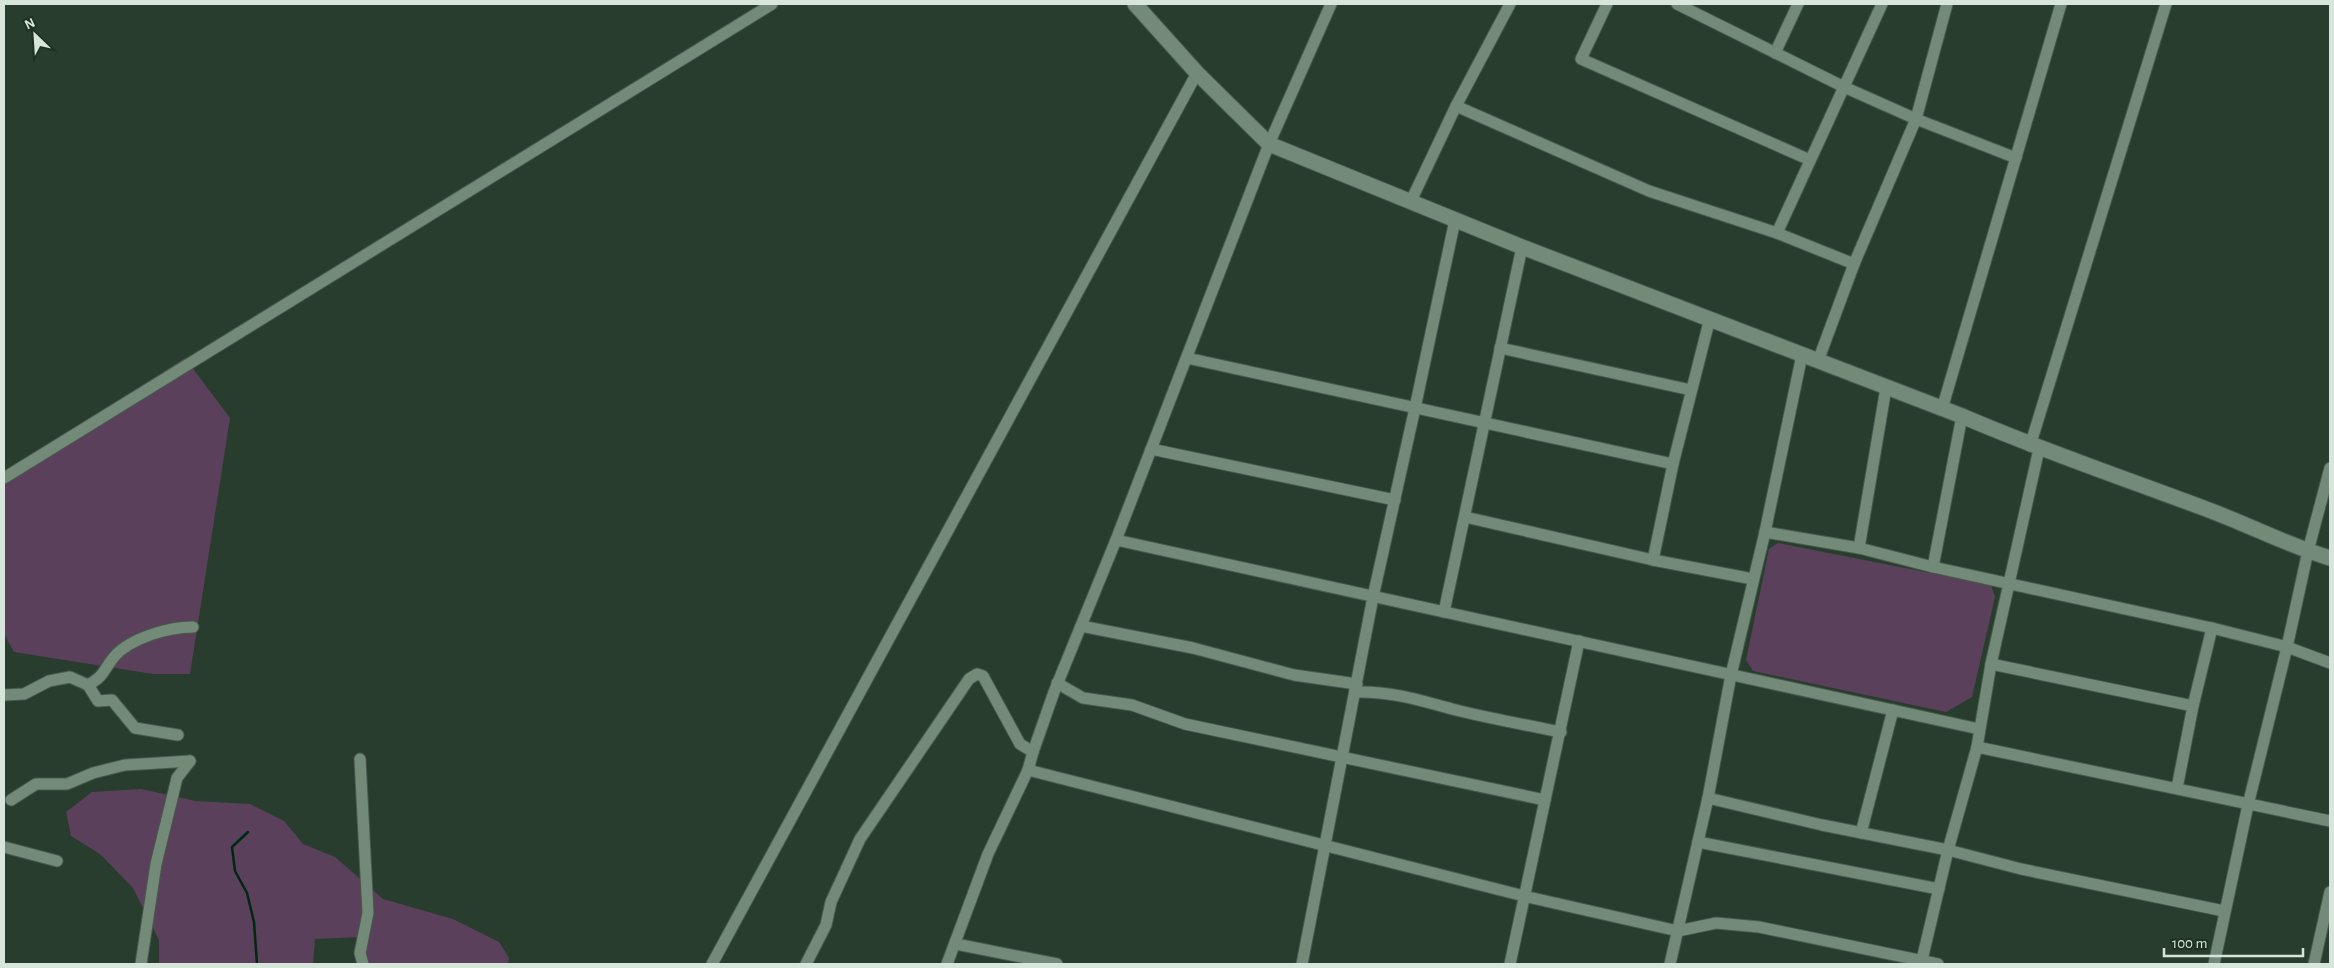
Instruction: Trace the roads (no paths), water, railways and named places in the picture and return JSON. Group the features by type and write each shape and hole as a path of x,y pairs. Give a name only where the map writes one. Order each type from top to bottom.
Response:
{"street":[{"path":"4,478 772,4"},
{"path":"1136,4 1197,73 1269,144 1522,248 1710,318 1962,416 2035,447 2214,512 2308,551 2330,558"},
{"path":"947,964 988,854 1028,770 1057,683 1116,540 1269,144 1331,4"},
{"path":"1411,201 1456,106 1510,4"},
{"path":"1606,4 1581,59 1810,160"},
{"path":"1676,4 1844,87 1916,119 2016,158"},
{"path":"1775,54 1798,4"},
{"path":"1777,233 1882,4"},
{"path":"1818,361 1854,264 1916,119 1947,4"},
{"path":"1942,409 2061,4"},
{"path":"1922,962 1948,850 1977,747 1991,664 2011,584 2035,447 2166,4"},
{"path":"712,964 1197,73"},
{"path":"1456,106 1649,191 1777,233 1854,264"},
{"path":"1302,964 1373,597 1396,500 1455,220"},
{"path":"1444,612 1522,248"},
{"path":"1653,560 1672,464 1710,318"},
{"path":"1500,348 1691,390"},
{"path":"1670,964 1708,798 1731,675 1765,532 1802,354"},
{"path":"1187,358 1484,421 1672,464"},
{"path":"1859,548 1886,388"},
{"path":"1933,567 1962,416"},
{"path":"1151,450 1396,500"},
{"path":"2214,964 2248,805 2287,647 2308,551 2330,468"},
{"path":"1465,517 1653,560 1753,580"},
{"path":"1765,532 1859,548 1933,567 2212,628 2287,647 2330,663"},
{"path":"1116,540 1979,729"},
{"path":"1081,626 1193,648 1294,675 1412,697 1453,709 1560,732"},
{"path":"88,685 101,678 114,656 128,646 175,627 193,627"},
{"path":"2177,788 2193,706 2212,628"},
{"path":"1510,964 1579,641"},
{"path":"1991,664 2193,706"},
{"path":"806,964 826,925 831,902 860,838 969,679 977,674 983,676 1020,744 1033,752"},
{"path":"4,694 24,694 49,681 70,677 88,685 98,701 112,700 135,728 178,735"},
{"path":"1057,683 1083,698 1132,705 1185,724 1545,800"},
{"path":"1861,832 1893,710"},
{"path":"1977,747 2330,821"},
{"path":"360,759 368,913 360,953 363,964"},
{"path":"11,800 36,784 67,784 93,773 125,765 190,761 177,778 156,864 141,964"},
{"path":"1028,770 1524,896 1678,931 1716,923 1759,927 1938,964"},
{"path":"1708,798 1948,850 2021,869 2224,911"},
{"path":"1698,842 1939,888"},
{"path":"4,847 57,861"},
{"path":"2314,964 2330,892"},
{"path":"956,944 1057,964"}],"waterway":[{"path":"248,832 232,847 235,871 247,893 254,922 257,964"}]}
